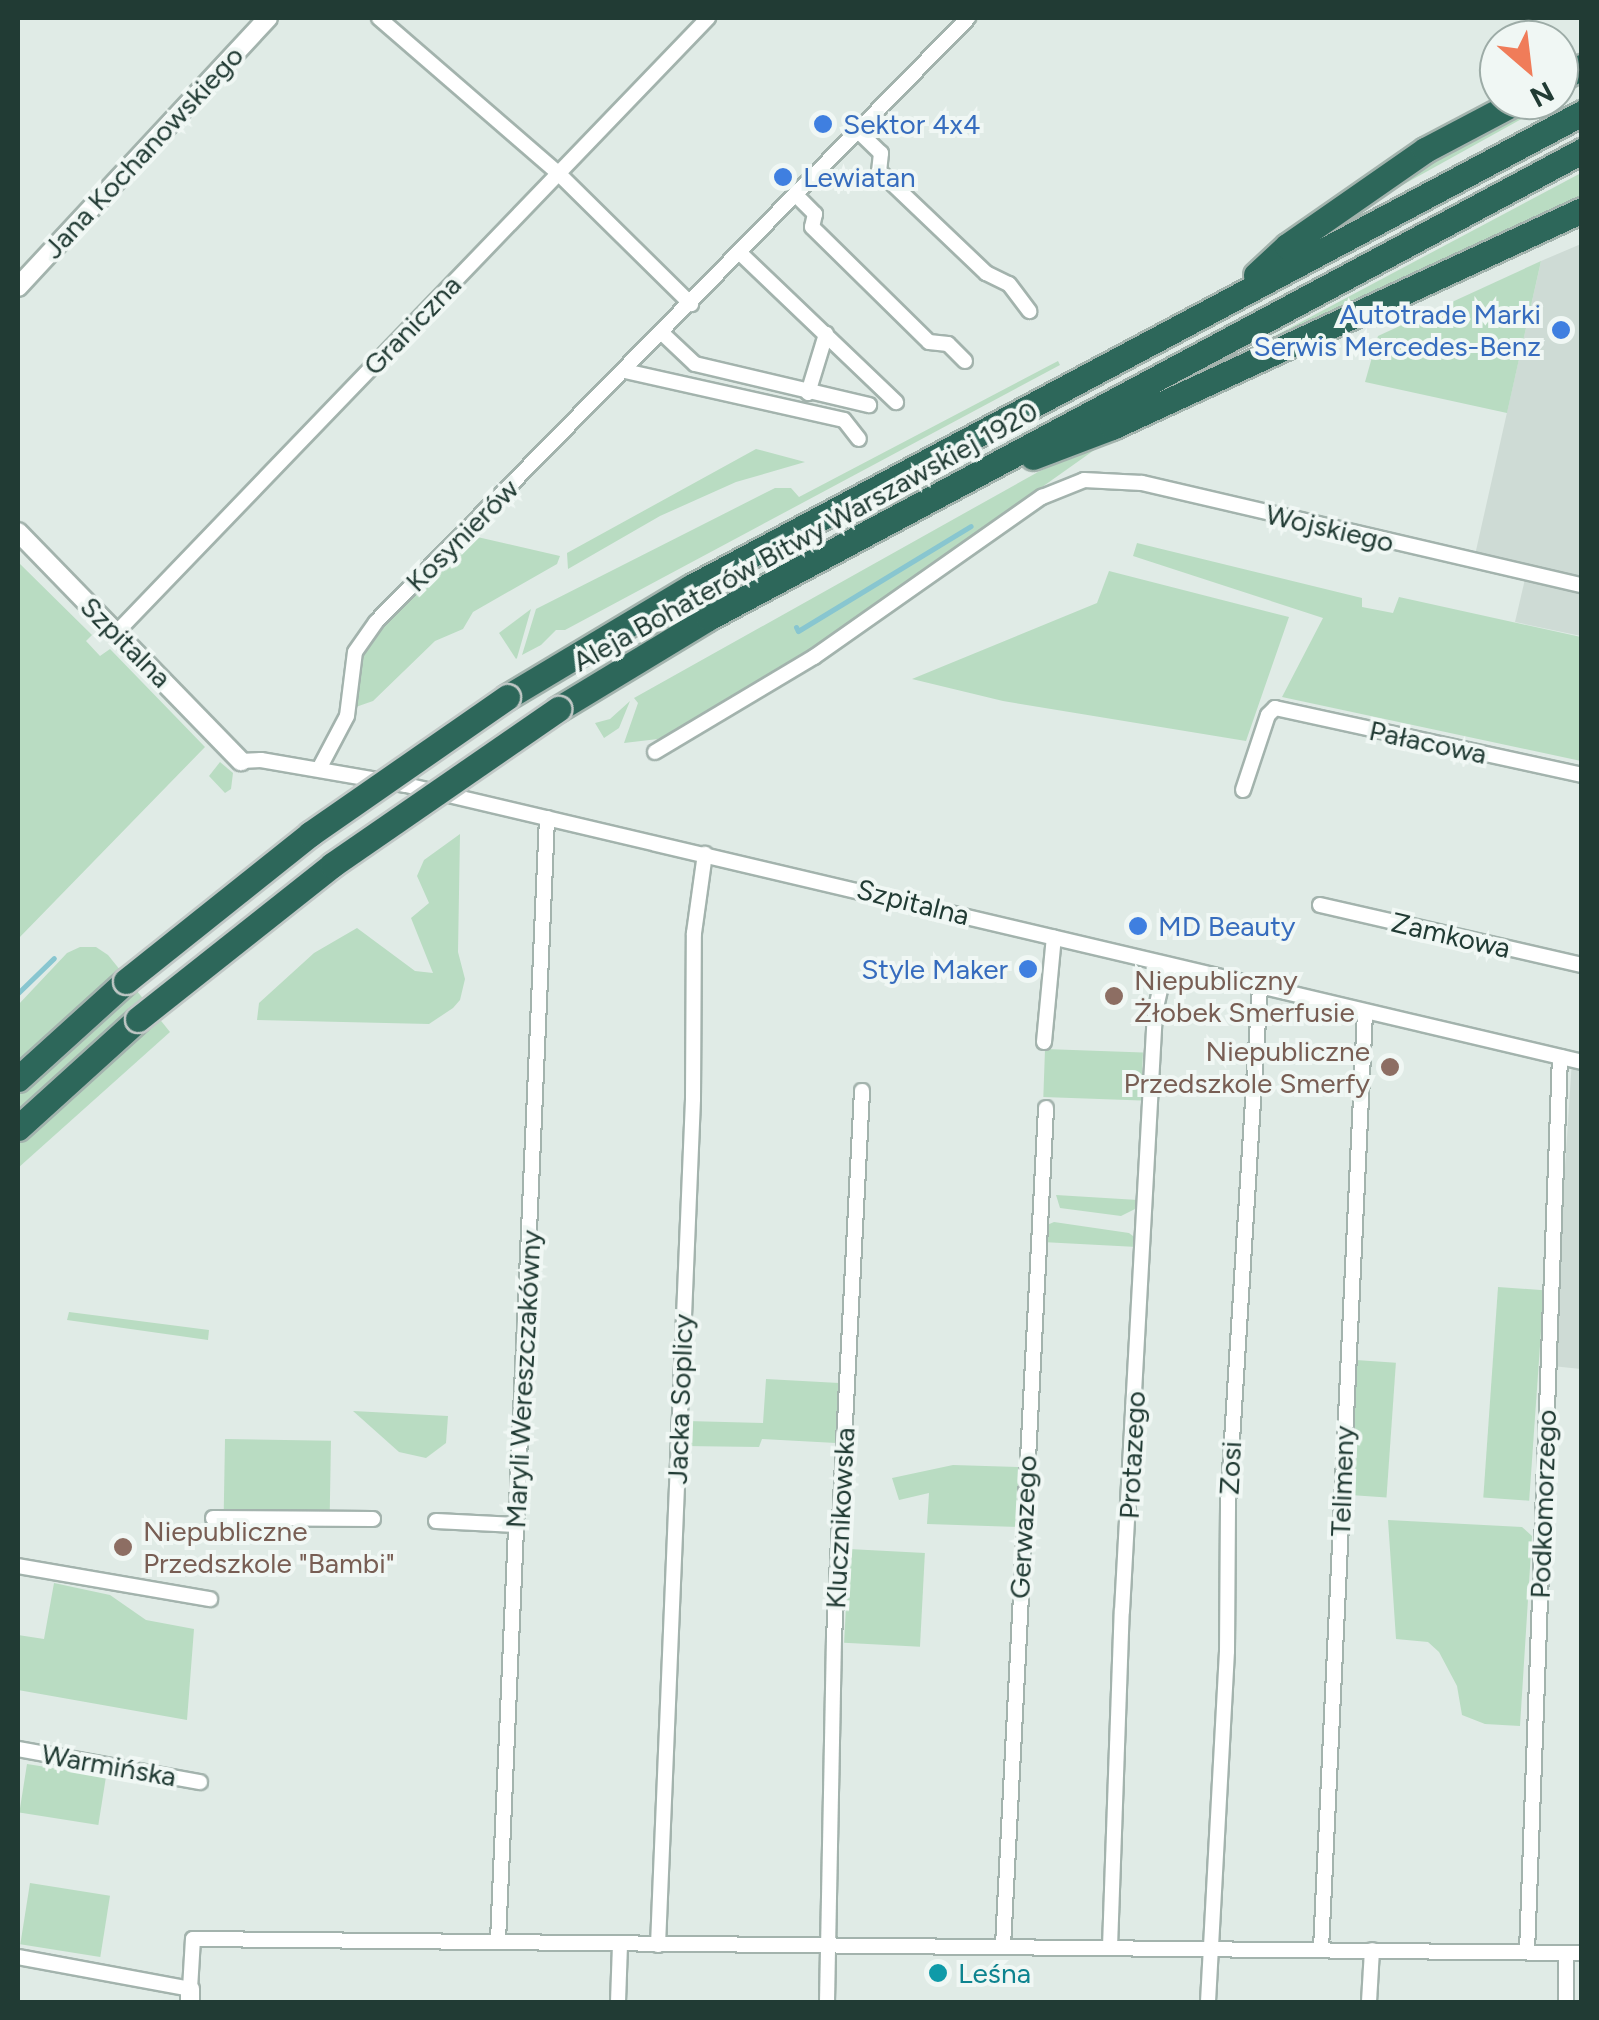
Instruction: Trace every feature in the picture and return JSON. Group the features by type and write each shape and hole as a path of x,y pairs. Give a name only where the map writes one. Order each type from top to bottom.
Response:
{"highway":[{"name":"Aleja Bohaterów Bitwy Warszawskiej 1920","path":"18,1079 126,981 310,834 507,697 690,587 1582,113"},
{"path":"1230,298 1288,246 1383,178 1485,120"},
{"name":"Aleja Bohaterów Bitwy Warszawskiej 1920","path":"18,1128 138,1019 332,865 558,709 708,618 1582,151"},
{"path":"935,495 1112,427 1582,210"}],"street":[{"name":"Jana Kochanowskiego","path":"18,287 268,18"},
{"path":"379,18 558,174 691,304"},
{"name":"Graniczna","path":"116,633 708,18"},
{"name":"Kosynierów","path":"319,769 347,716 350,664 365,636 968,18"},
{"path":"858,131 881,154 879,171 986,273 1010,284 1030,311"},
{"path":"796,195 815,214 812,227 929,342 948,344 965,361"},
{"path":"740,253 896,402"},
{"path":"662,333 695,364 869,404"},
{"path":"808,392 826,334"},
{"path":"626,371 844,420 858,439"},
{"name":"Wojskiego","path":"655,752 814,657 1042,497 1077,482 1142,483 1582,585"},
{"name":"Szpitalna","path":"18,532 237,756 319,769 547,818 1582,1062"},
{"name":"Pałacowa","path":"1243,790 1268,715 1276,708 1582,775"},
{"name":"Maryli Wereszczakówny","path":"498,1941 547,818"},
{"name":"Jacka Soplicy","path":"658,1944 692,1099 694,934 704,854"},
{"name":"Zamkowa","path":"1320,905 1582,965"},
{"path":"1044,1042 1054,937"},
{"name":"Protazego","path":"1110,1946 1155,1012 1166,964"},
{"name":"Zosi","path":"1208,2002 1227,1651 1228,1505 1260,988"},
{"name":"Telimeny","path":"1321,1950 1365,1012"},
{"name":"Podkomorzego","path":"1527,1952 1560,1057"},
{"name":"Klucznikowska","path":"827,2002 834,1638 862,1091"},
{"name":"Gerwazego","path":"1004,1946 1046,1108"},
{"path":"214,1518 373,1519"},
{"path":"436,1522 516,1524"},
{"path":"18,1566 210,1599"},
{"name":"Warmińska","path":"18,1749 200,1782"},
{"path":"18,1957 190,1996 194,1939 1574,1953 1566,2002"},
{"path":"618,2002 620,1944"},
{"path":"1370,2002 1372,1950"}],"shaded area":[{"path":"1581,244 1581,579 1475,555 1541,261"},
{"path":"1525,579 1581,592 1581,636 1515,622"},
{"path":"1572,1060 1582,1062 1581,1369 1552,1366"}],"green space":[{"path":"1504,120 1520,120 1361,208 1446,151"},
{"path":"1581,173 1581,200 1205,373"},
{"path":"1541,261 1507,413 1365,382 1378,336"},
{"path":"1058,361 1060,365 565,630 556,630 541,645 522,655 536,609 775,488 791,488 799,497"},
{"path":"1107,441 830,637 686,726 658,739 624,743 638,703 634,698 1038,472"},
{"path":"756,449 805,462 736,482 660,516 568,569 567,553"},
{"path":"473,536 560,556 557,564 473,612 463,629 435,641 373,701 353,708 359,658 370,639 410,598 427,588"},
{"path":"1137,543 1362,598 1362,607 1393,613 1399,597 1581,637 1581,761 1282,697 1323,618 1133,556"},
{"path":"18,562 92,635 86,641 100,656 110,649 205,747 18,939"},
{"path":"1109,571 1289,617 1246,741 1003,701 912,679 1097,603"},
{"path":"531,609 517,658 516,659 499,633"},
{"path":"630,701 619,728 604,738 595,723 610,719"},
{"path":"220,762 233,773 231,789 225,793 209,776"},
{"path":"460,834 458,952 465,979 460,1000 453,1008 429,1024 257,1020 259,1003 314,953 357,928 415,971 433,973 411,918 429,903 417,876 424,860"},
{"path":"80,947 96,947 108,955 170,1032 18,1168 18,1005 67,953"},
{"path":"1045,1049 1143,1052 1141,1100 1043,1097"},
{"path":"1056,1195 1138,1200 1137,1208 1121,1216 1060,1208"},
{"path":"1054,1222 1129,1233 1137,1239 1137,1247 1042,1242 1047,1225"},
{"path":"1498,1287 1544,1290 1529,1501 1483,1497"},
{"path":"69,1312 209,1330 208,1340 67,1320"},
{"path":"1356,1360 1396,1363 1386,1497 1347,1495"},
{"path":"766,1379 839,1383 836,1443 762,1439 759,1447 683,1446 687,1421 763,1423"},
{"path":"353,1411 448,1416 446,1443 426,1458 399,1452"},
{"path":"225,1439 331,1441 330,1511 224,1509"},
{"path":"953,1465 1020,1467 1019,1527 927,1524 929,1493 899,1500 892,1478"},
{"path":"1388,1520 1522,1527 1532,1536 1520,1726 1485,1724 1462,1715 1457,1686 1439,1652 1428,1642 1396,1639"},
{"path":"849,1549 925,1553 920,1647 844,1643"},
{"path":"54,1583 110,1595 146,1620 194,1629 187,1720 18,1690 18,1635 44,1639"},
{"path":"27,1764 106,1777 98,1825 19,1812"},
{"path":"30,1883 110,1896 100,1957 20,1944"}],"waterway":[{"path":"796,627 798,631 971,526"},
{"path":"18,993 54,958"}],"place":[{"name":"Sektor 4x4","path":"823,124"},
{"name":"Lewiatan","path":"783,177"},
{"name":"Autotrade Marki Serwis Mercedes-Benz","path":"1561,330"},
{"name":"MD Beauty","path":"1138,926"},
{"name":"Style Maker","path":"1028,969"},
{"name":"Niepubliczny Żłobek Smerfusie","path":"1114,996"},
{"name":"Niepubliczne Przedszkole Smerfy","path":"1390,1067"},
{"name":"Niepubliczne Przedszkole \"Bambi\"","path":"123,1547"},
{"name":"Leśna","path":"938,1973"}]}
